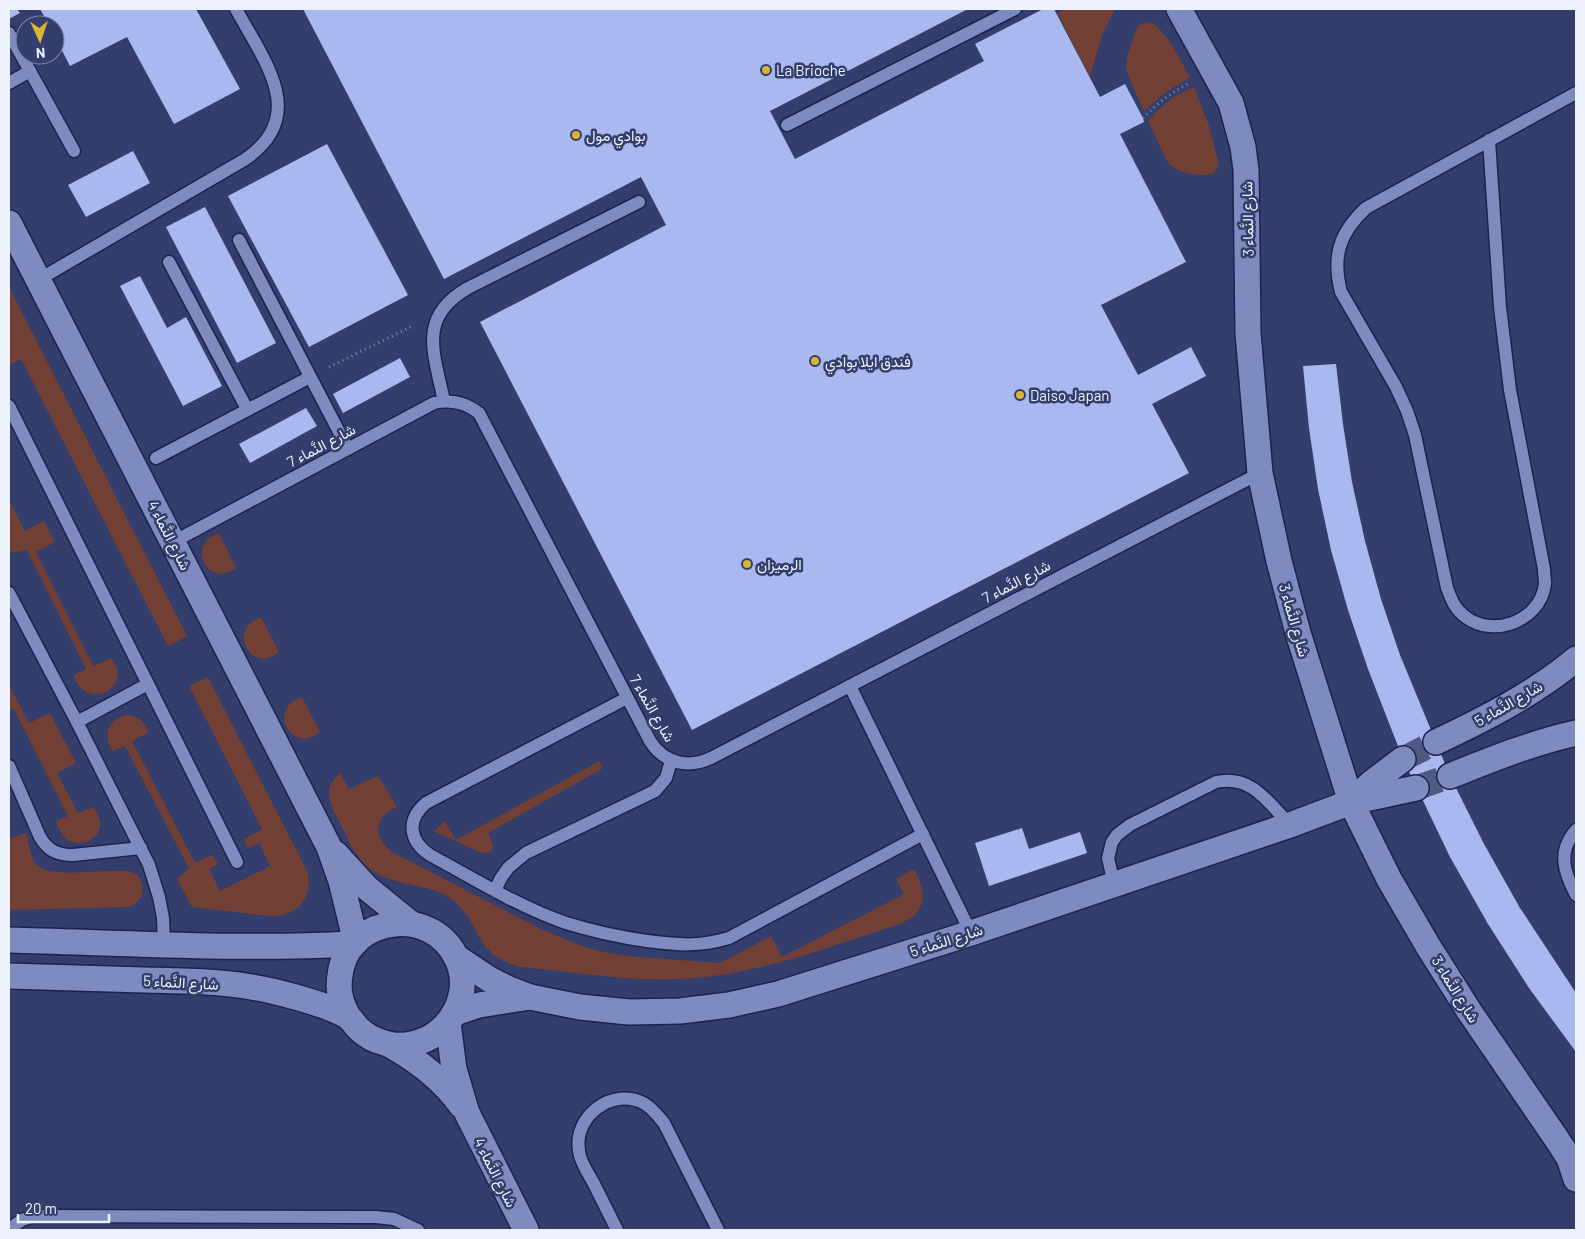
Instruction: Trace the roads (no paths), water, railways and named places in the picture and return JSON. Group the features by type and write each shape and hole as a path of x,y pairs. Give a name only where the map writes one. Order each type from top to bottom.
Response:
{"street":[{"name":"شارع النَّماء 3","path":"1179,9 1231,103 1238,125 1246,170 1248,333 1260,473 1279,561 1298,633 1350,802 1389,879 1428,946 1469,1011 1569,1158 1576,1179"},
{"name":"شارع النَّماء 4","path":"10,227 329,847 341,881 354,943"},
{"name":"شارع النَّماء 5","path":"1436,742 1502,709 1536,688 1576,659"},
{"path":"1450,776 1516,749 1576,733"},
{"name":"شارع النَّماء 5","path":"1350,802 1403,759"},
{"name":"شارع النَّماء 5","path":"456,956 489,979 530,998 580,1008 629,1012 680,1011 729,1005 778,994 971,933 1290,825 1350,802 1416,788"},
{"name":"شارع النَّماء 4","path":"329,847 367,888 410,923"},
{"path":"390,923 410,923 429,929 445,940 456,956 462,975 462,995 452,1018 432,1037 412,1044 390,1045 367,1035 348,1016 341,999 339,980 343,961 354,943 371,930 390,923"},
{"path":"9,940 298,947 354,943"},
{"name":"شارع النَّماء 5","path":"9,976 191,981 232,984 271,991 310,1002 348,1016"},
{"name":"شارع النَّماء 5","path":"452,1018 479,1005 530,998"},
{"name":"شارع النَّماء 4","path":"452,1018 454,1069 467,1113"},
{"name":"شارع النَّماء 4","path":"390,1045 413,1058 434,1074 452,1092 467,1113 526,1230"}],"lane":[{"path":"38,280 244,160 257,151 268,138 275,124 278,108 277,91 272,76 236,9"},
{"path":"787,125 1015,9"},
{"path":"9,33 74,151"},
{"path":"9,83 30,71"},
{"path":"1489,140 1500,307 1510,390 1544,569 1545,584 1541,598 1533,610 1521,620 1508,625 1494,627 1481,625 1469,620 1451,600 1446,588 1415,435 1396,387 1341,292 1337,278 1339,248 1345,232 1354,219 1366,208 1489,140 1576,93"},
{"path":"444,401 432,339 434,326 446,303 462,291 639,202"},
{"path":"239,240 348,449"},
{"path":"169,262 247,410"},
{"path":"156,458 310,377"},
{"name":"شارع النَّماء 7","path":"173,542 434,403 444,401 463,403 479,414 655,749 672,761 682,763 702,762 1260,473"},
{"path":"9,406 237,862"},
{"path":"9,593 78,722 141,848 152,873 159,896 163,918 164,944"},
{"path":"78,722 148,684"},
{"path":"850,686 971,933"},
{"path":"627,698 426,803 414,817 413,834 416,843 422,850 541,913 614,936 696,946 729,938 924,834"},
{"path":"495,890 508,868 526,853 655,791 666,778 672,761"},
{"path":"9,766 40,837 52,851 62,855 73,855 141,848"},
{"path":"1114,884 1108,858 1112,842 1117,835 1130,825 1216,782 1234,780 1243,782 1251,787 1290,825"},
{"path":"1576,830 1565,849 1564,863 1567,877 1576,895"},
{"path":"617,1230 584,1165 579,1152 578,1138 583,1124 591,1113 602,1104 616,1099 643,1103 655,1112 664,1123 718,1230"},
{"path":"9,1229 22,1220 33,1216 376,1216 394,1219 418,1230"}],"tunnel":[{"path":"1403,759 1436,742"},
{"path":"1416,788 1450,776"}],"place":[{"name":"La Brioche","path":"766,70"},
{"name":"بوادي مول","path":"576,135"},
{"name":"فندق ايلا بوادي","path":"815,361"},
{"name":"Daiso Japan","path":"1020,395"},
{"name":"الرميزان","path":"747,564"}]}
